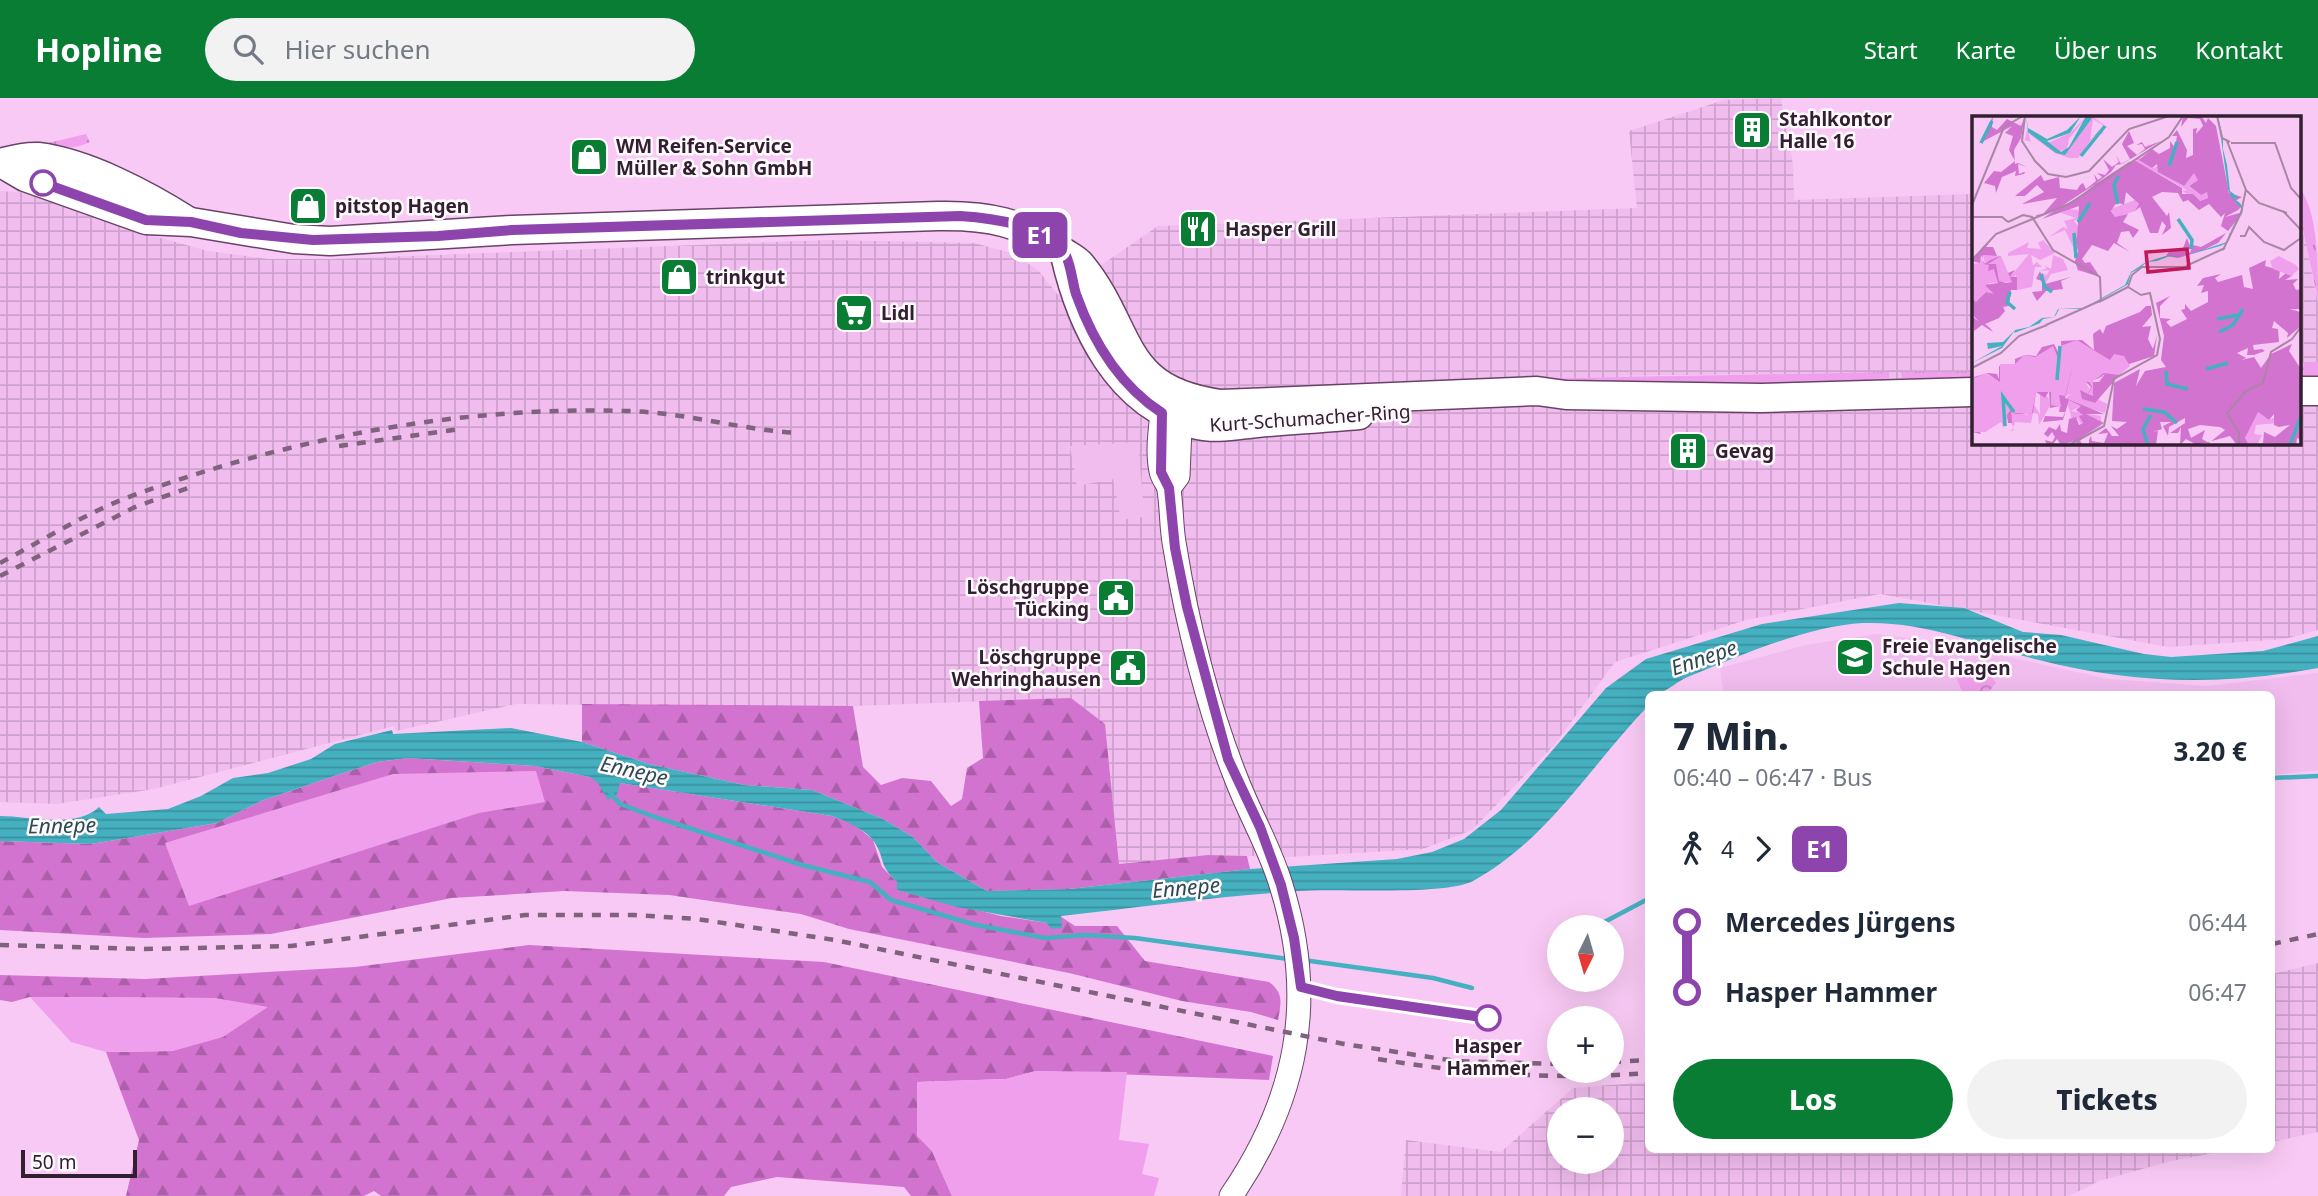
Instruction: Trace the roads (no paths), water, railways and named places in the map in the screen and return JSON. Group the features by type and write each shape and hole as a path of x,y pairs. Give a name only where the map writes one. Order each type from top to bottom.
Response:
{"main road":[{"name":"Kurt-Schumacher-Ring","path":"1,163 25,177 96,188 146,220 191,222 241,233 330,241 512,230 960,216 1008,222 1027,228 1065,253 1077,296 1110,364 1134,393 1218,427 1544,402 1566,395"},
{"name":"Kurt-Schumacher-Ring","path":"1175,410 1221,404 1537,391 1566,395"},
{"path":"2300,391 2318,391"},
{"path":"1566,395 1761,398 1972,392"}],"street":[{"path":"1175,410 1161,472 1169,488 1175,548 1200,661 1233,770 1269,852 1292,924 1299,972 1298,1033 1287,1086 1264,1143 1231,1196"}],"water":[{"name":"Ennepe","path":"1899,603 1964,608 2023,632 2061,635 2144,654 2171,657 2263,651 2318,636 2318,668 2213,680 2143,678 2074,668 1909,626 1886,623 1842,625 1753,651 1684,679 1665,691 1645,691 1645,709 1567,800 1524,845 1473,881 1439,888 1316,890 1180,902 1061,916 1062,928 1051,929 1047,923 957,907 897,890 897,882 887,871 871,838 856,826 832,816 620,783 617,794 608,800 598,783 590,777 535,766 408,758 377,762 261,801 217,823 91,844 0,841 0,816 65,820 89,814 99,807 106,814 168,809 201,796 233,778 268,773 311,759 335,744 392,730 393,734 511,728 582,742 649,764 744,785 812,790 883,819 913,837 938,863 987,891 1069,889 1250,869 1397,859 1432,852 1464,839 1501,810 1606,688 1646,659 1762,624"}],"waterway":[{"path":"2275,778 2318,776"},
{"path":"610,792 620,804 652,816 802,865 870,882 891,900 976,925 1045,938 1085,935 1135,938 1288,959"},
{"path":"1618,915 1645,901"},
{"path":"1303,960 1433,978 1472,988"}],"railway":[{"path":"0,563 84,517 137,494 256,457 377,430 501,414 626,411 669,414 799,433"},
{"path":"339,446 460,429"},
{"path":"0,576 135,507 191,487"},
{"path":"0,945 144,949 291,946 525,915 634,915 697,919 835,940 1344,1044 1456,1061 1547,1064"},
{"path":"2275,943 2318,934"},
{"path":"1378,1059 1445,1068 1546,1076 1645,1073"},
{"path":"1624,1061 1645,1060"}],"place":[{"name":"Stahlkontor Halle 16","path":"1752,130"},
{"name":"WM Reifen-Service Müller & Sohn GmbH","path":"589,157"},
{"name":"pitstop Hagen","path":"308,206"},
{"name":"Hasper Grill","path":"1198,229"},
{"name":"trinkgut","path":"679,277"},
{"name":"Lidl","path":"854,313"},
{"name":"Gevag","path":"1688,451"},
{"name":"Löschgruppe Tücking","path":"1116,598"},
{"name":"Freie Evangelische Schule Hagen","path":"1855,657"},
{"name":"Löschgruppe Wehringhausen","path":"1128,668"},
{"name":"Hasper Hammer","path":"1488,1018"}]}
